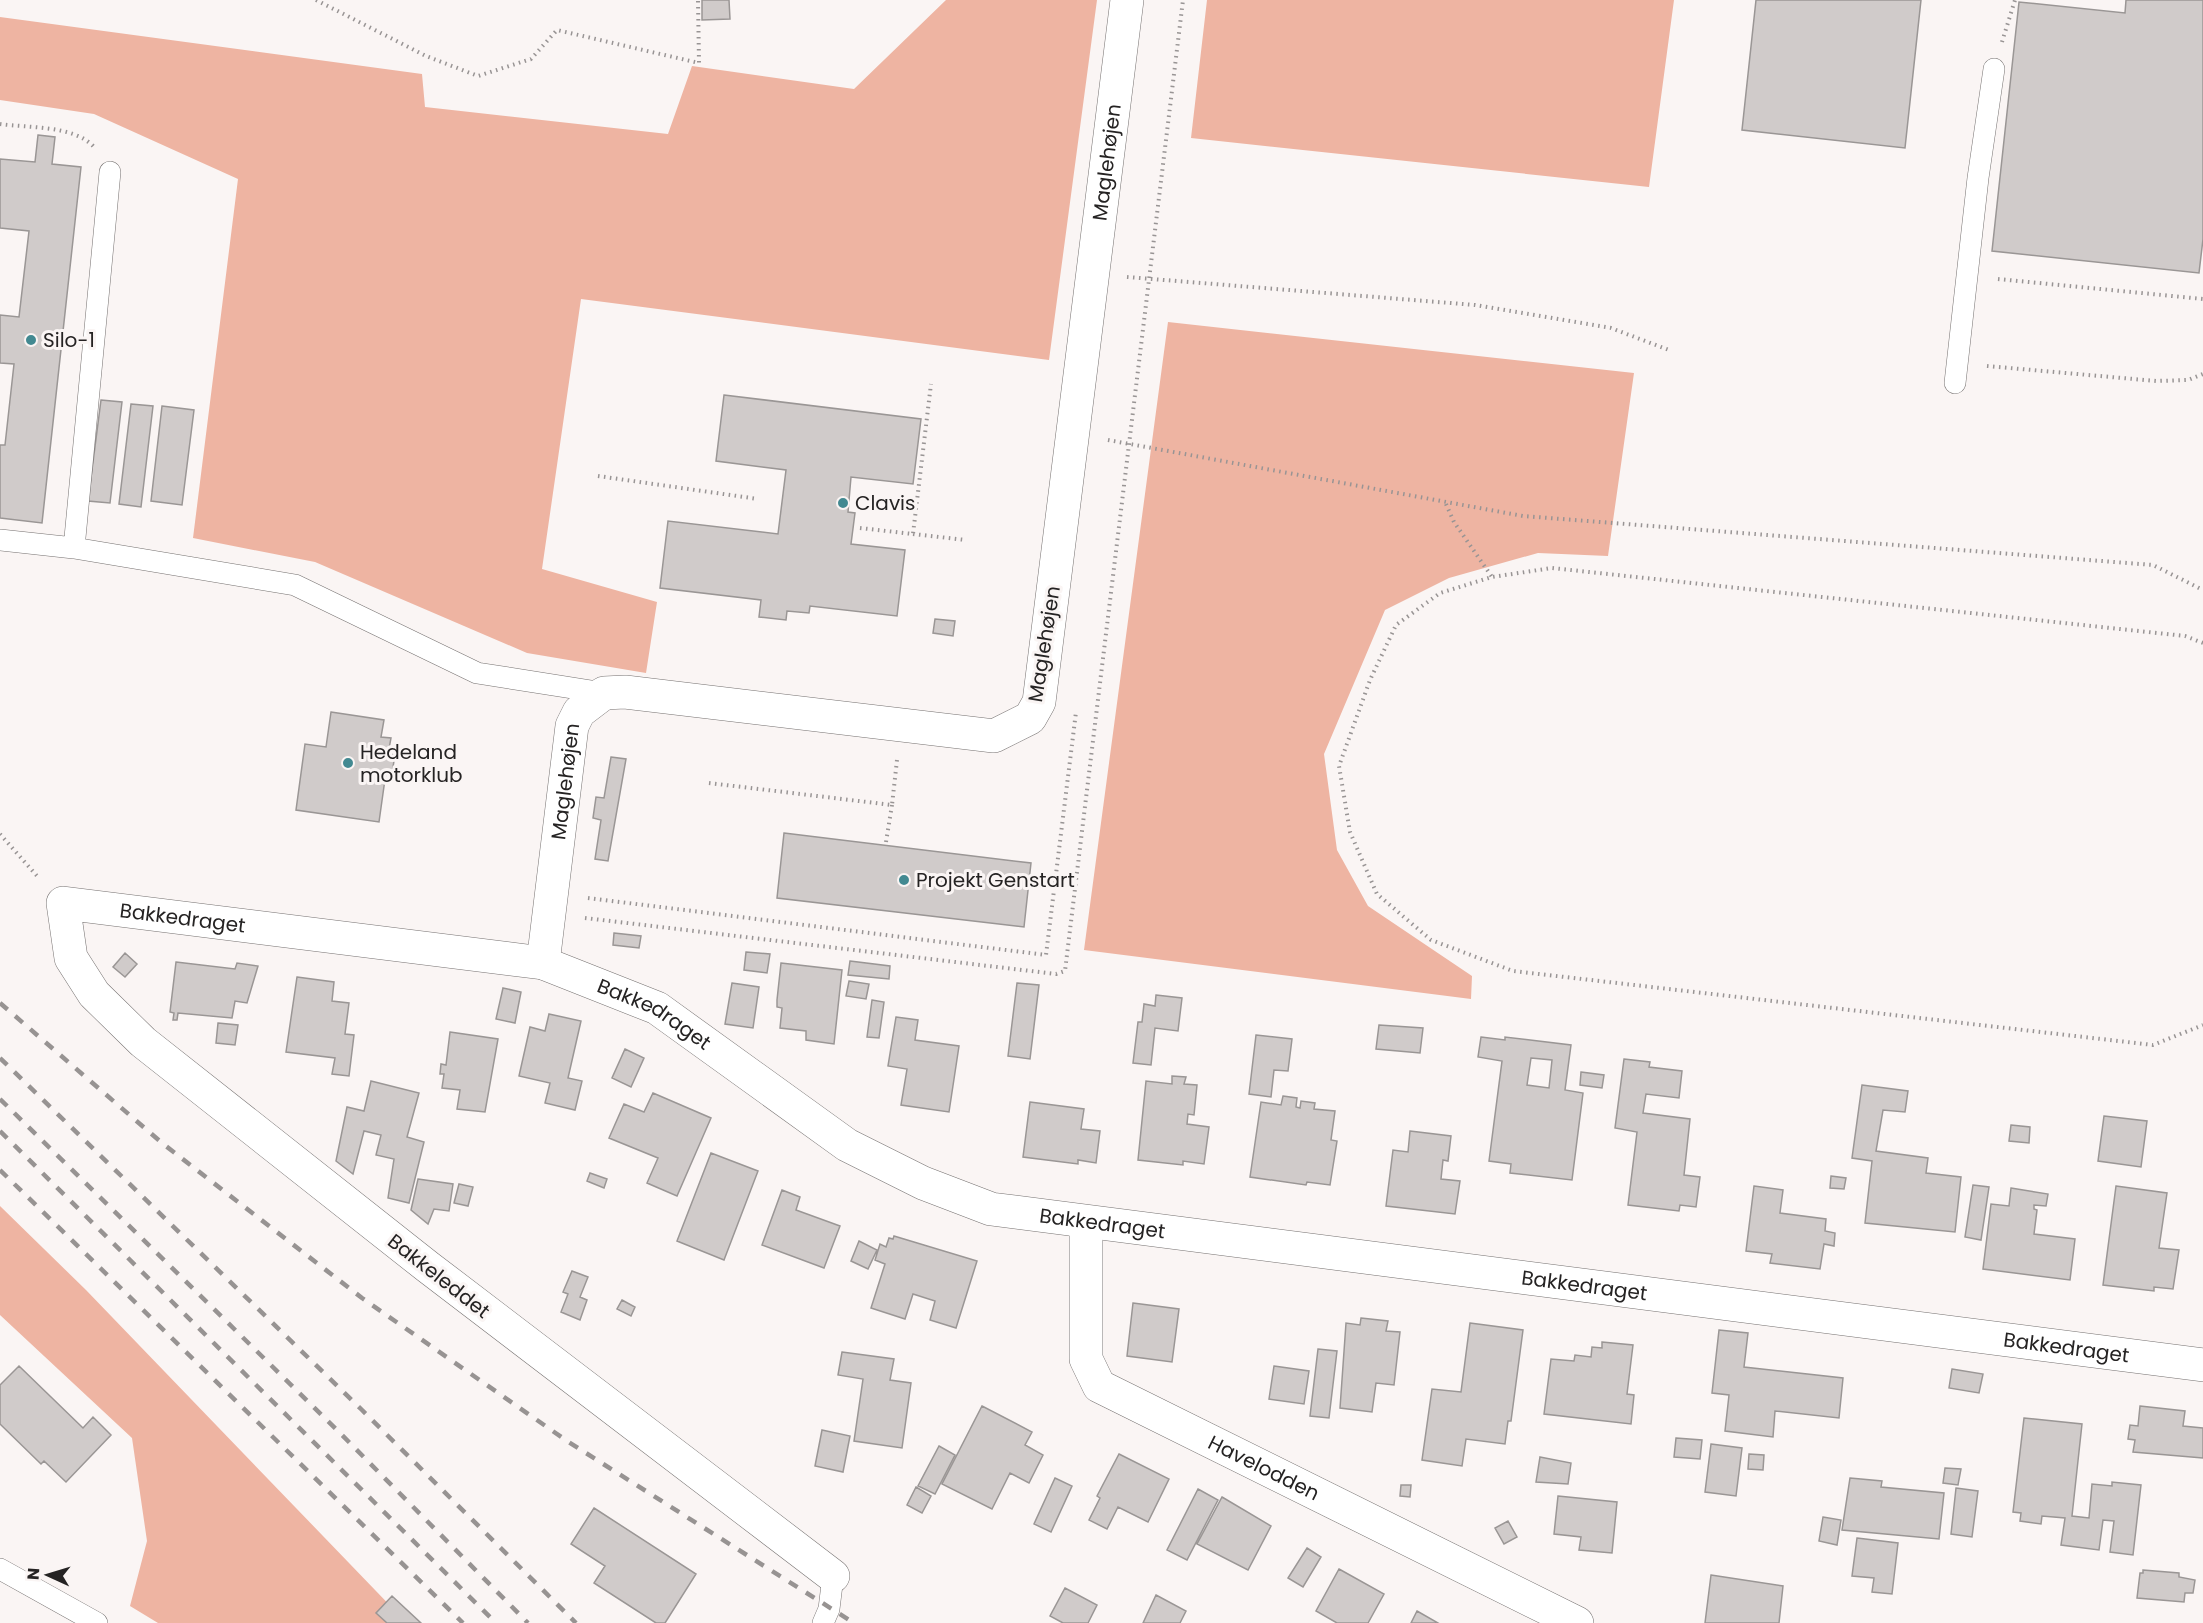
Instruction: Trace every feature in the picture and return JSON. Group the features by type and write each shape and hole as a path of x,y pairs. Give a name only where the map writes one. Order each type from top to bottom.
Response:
{"street":[{"name":"Maglehøjen","path":"543,963 572,726 579,712 604,693 651,694 901,727 994,736 1030,718 1039,702 1127,0"},
{"name":"Bakkedraget","path":"63,903 543,963 657,1008 847,1145 923,1183 991,1209 2203,1365"},
{"name":"Bakkeleddet","path":"63,903 71,958 94,994 143,1042 428,1267 833,1576"},
{"name":"Havelodden","path":"1086,1223 1086,1359 1099,1386 1577,1623"}],"lane":[{"path":"1956,373 1966,276 1994,69"},
{"path":"74,548 110,172"},
{"path":"0,540 74,548 295,585 477,673 604,693"},
{"path":"0,1569 97,1623"},
{"name":"Bakkeleddet","path":"823,1623 829,1609 833,1576"}],"path":[{"path":"316,0 426,56 478,76 531,59 557,30 699,63 698,0"},
{"path":"1994,69 2015,0"},
{"path":"0,124 65,132 89,142 102,155 110,172"},
{"path":"1129,289 1132,266"},
{"path":"1093,273 1475,304 1611,328 1669,350"},
{"path":"1966,276 2203,299"},
{"path":"1956,373 2156,381 2188,380 2203,374"},
{"path":"914,534 931,384"},
{"path":"1108,452 1112,429"},
{"path":"1110,440 1523,516 2153,566 2203,590"},
{"path":"598,476 758,499"},
{"path":"1446,503 1454,522 1492,577"},
{"path":"860,528 966,540"},
{"path":"2203,643 2185,636 1552,568 1492,577 1440,593 1396,625 1370,680 1339,766 1350,832 1377,894 1431,940 1513,971 2153,1045 2203,1025"},
{"path":"551,894 1046,955 1077,710"},
{"path":"886,842 901,727"},
{"path":"709,783 892,806"},
{"path":"0,834 63,903"}],"shaded area":[{"path":"946,0 1097,0 1049,360 581,299 542,569 657,602 646,673 527,653 315,562 193,538 238,179 94,114 0,100 0,17 422,74 425,107 668,134 692,66 854,89"},
{"path":"1207,0 1674,0 1649,187 1191,138"},
{"path":"1168,322 1634,373 1608,556 1538,553 1449,578 1385,610 1324,754 1337,850 1368,906 1472,976 1471,999 1084,950"},
{"path":"0,1206 86,1290 402,1618 399,1623 158,1623 130,1606 147,1541 132,1438 0,1315"}],"building":[{"path":"702,0 729,0 730,19 702,20"},
{"path":"1756,0 1921,0 1905,148 1742,130"},
{"path":"2126,0 2203,0 2203,239 2199,273 1992,251 2019,2 2125,13"},
{"name":"Silo-1","path":"38,135 55,137 52,164 81,167 42,523 0,518 0,445 5,445 14,364 0,363 0,315 19,317 29,231 0,228 0,159 35,162"},
{"path":"724,395 921,419 913,484 851,477 848,512 855,513 851,544 905,550 897,616 810,606 809,613 787,611 786,620 759,617 761,600 660,588 668,521 778,534 786,470 716,461"},
{"path":"101,400 122,402 110,503 88,501"},
{"path":"131,404 153,406 141,507 119,504"},
{"path":"162,406 194,410 182,505 151,501"},
{"path":"935,619 955,621 953,636 933,633"},
{"name":"Hedeland motorklub","path":"331,712 384,720 381,737 391,738 388,754 395,755 392,773 386,772 379,822 296,810 305,744 326,747"},
{"path":"611,757 626,759 608,861 595,859 601,820 593,818 596,797 604,798"},
{"name":"Projekt Genstart","path":"784,833 1031,863 1024,927 777,898"},
{"path":"614,933 641,936 639,948 613,945"},
{"path":"746,952 770,954 767,973 744,970"},
{"path":"125,953 137,964 125,977 113,967"},
{"path":"850,961 890,966 889,979 848,975"},
{"path":"176,962 235,969 237,963 258,966 247,1003 235,1001 232,1018 178,1013 177,1020 173,1020 174,1013 170,1012"},
{"path":"781,963 842,970 834,1044 806,1040 806,1031 780,1028 782,1008 777,1007 777,1000"},
{"path":"297,977 334,982 332,1001 349,1003 345,1034 354,1035 349,1076 332,1074 335,1058 286,1052"},
{"path":"849,981 869,984 866,999 846,996"},
{"path":"732,983 759,987 753,1028 725,1024"},
{"path":"1017,983 1039,985 1030,1059 1008,1056"},
{"path":"503,988 521,992 515,1023 496,1019"},
{"path":"1156,995 1182,998 1178,1031 1155,1028 1151,1065 1133,1063 1138,1022 1142,1022 1144,1004 1155,1006"},
{"path":"872,1000 884,1002 879,1038 867,1037"},
{"path":"549,1014 581,1021 568,1078 582,1081 575,1110 545,1103 550,1083 519,1076 530,1027 545,1031"},
{"path":"896,1017 918,1020 915,1040 959,1046 949,1112 901,1105 907,1069 888,1066"},
{"path":"218,1023 238,1025 235,1045 216,1043"},
{"path":"1379,1025 1423,1028 1420,1053 1376,1049"},
{"path":"450,1032 498,1039 485,1112 457,1109 460,1090 442,1088 444,1074 440,1074 441,1064 446,1065"},
{"path":"1256,1035 1292,1039 1288,1071 1274,1070 1271,1097 1249,1094"},
{"path":"1481,1037 1505,1040 1505,1037 1571,1045 1565,1090 1583,1093 1572,1180 1510,1173 1511,1164 1489,1161 1502,1061 1478,1057","holes":["1531,1058 1552,1060 1549,1088 1527,1085"]},
{"path":"625,1049 644,1058 631,1087 612,1078"},
{"path":"1624,1059 1650,1062 1649,1067 1682,1071 1679,1098 1646,1094 1643,1113 1690,1119 1684,1175 1700,1177 1696,1207 1680,1205 1679,1211 1628,1205 1637,1132 1615,1128"},
{"path":"1581,1072 1604,1075 1602,1088 1580,1085"},
{"path":"1172,1076 1186,1077 1184,1084 1197,1085 1194,1115 1188,1114 1187,1124 1209,1127 1204,1164 1183,1161 1183,1165 1138,1160 1146,1081 1172,1084"},
{"path":"371,1081 419,1093 407,1137 424,1142 409,1203 388,1198 394,1159 376,1155 381,1135 364,1131 353,1174 336,1161 347,1107 364,1111"},
{"path":"1862,1085 1908,1091 1905,1112 1883,1110 1876,1151 1928,1158 1926,1173 1961,1177 1955,1232 1865,1223 1872,1161 1852,1158"},
{"path":"653,1093 711,1118 677,1196 647,1183 658,1158 609,1138 624,1104 644,1112"},
{"path":"1283,1096 1297,1098 1296,1107 1300,1108 1301,1101 1315,1103 1314,1109 1335,1111 1331,1140 1337,1141 1330,1185 1307,1182 1306,1185 1250,1177 1261,1102 1281,1105"},
{"path":"1030,1102 1084,1109 1081,1129 1100,1131 1096,1163 1078,1160 1078,1164 1023,1157"},
{"path":"2104,1116 2147,1121 2141,1167 2098,1161"},
{"path":"2011,1125 2030,1127 2029,1143 2009,1141"},
{"path":"1410,1131 1451,1136 1448,1161 1443,1160 1441,1179 1460,1181 1455,1214 1386,1206 1393,1150 1408,1152"},
{"path":"711,1153 758,1171 724,1260 677,1241"},
{"path":"590,1173 607,1179 604,1188 587,1181"},
{"path":"1831,1176 1846,1178 1844,1189 1830,1188"},
{"path":"418,1179 453,1184 449,1211 434,1209 428,1224 411,1210"},
{"path":"459,1184 473,1187 468,1206 454,1203"},
{"path":"1973,1185 1989,1187 1981,1240 1965,1237"},
{"path":"1754,1186 1783,1190 1780,1213 1826,1219 1825,1231 1835,1233 1834,1246 1824,1244 1820,1269 1770,1263 1772,1254 1746,1251"},
{"path":"2116,1186 2167,1193 2159,1248 2179,1250 2173,1289 2154,1287 2154,1291 2103,1285"},
{"path":"2011,1188 2048,1194 2046,1206 2034,1205 2034,1209 2037,1210 2034,1234 2075,1239 2070,1280 1983,1269 1991,1204 2009,1206"},
{"path":"782,1190 800,1197 796,1210 840,1226 824,1268 762,1245"},
{"path":"894,1236 977,1261 956,1328 930,1320 935,1301 913,1294 905,1319 871,1308 885,1264 875,1260 880,1244 886,1247 889,1238 893,1239"},
{"path":"859,1241 877,1250 868,1269 851,1261"},
{"path":"572,1271 588,1277 580,1297 587,1300 580,1320 561,1312 568,1294 563,1292"},
{"path":"622,1300 635,1307 631,1316 617,1309"},
{"path":"1133,1303 1179,1309 1172,1362 1127,1356"},
{"path":"1361,1318 1388,1321 1386,1331 1400,1332 1394,1385 1376,1383 1372,1412 1340,1408 1346,1323 1360,1325"},
{"path":"1470,1323 1523,1330 1511,1421 1508,1421 1505,1444 1466,1439 1462,1466 1422,1460 1432,1389 1461,1392"},
{"path":"1719,1330 1748,1333 1744,1367 1843,1378 1839,1418 1775,1411 1773,1437 1725,1431 1729,1395 1712,1393"},
{"path":"1602,1342 1633,1345 1627,1394 1634,1395 1631,1424 1544,1414 1551,1359 1574,1361 1575,1355 1591,1357 1592,1347 1602,1348"},
{"path":"1318,1349 1337,1351 1329,1418 1310,1416"},
{"path":"842,1352 894,1359 890,1380 911,1383 902,1448 854,1441 863,1379 838,1375"},
{"path":"19,1366 83,1428 93,1417 111,1435 66,1482 44,1461 41,1464 0,1424 0,1385"},
{"path":"1274,1366 1309,1371 1304,1404 1269,1399"},
{"path":"1952,1369 1983,1374 1979,1393 1949,1388"},
{"path":"982,1406 1032,1432 1025,1445 1043,1455 1029,1483 1010,1473 992,1509 942,1484"},
{"path":"2140,1406 2185,1411 2183,1426 2203,1428 2203,1458 2133,1452 2135,1440 2128,1439 2130,1425 2138,1426"},
{"path":"2024,1418 2082,1424 2072,1516 2089,1518 2092,1484 2112,1486 2112,1482 2141,1485 2133,1555 2110,1552 2114,1521 2103,1520 2099,1550 2061,1545 2065,1518 2042,1516 2041,1524 2020,1521 2021,1513 2013,1512"},
{"path":"822,1430 850,1436 843,1472 815,1466"},
{"path":"1676,1438 1702,1440 1700,1459 1674,1457"},
{"path":"1711,1444 1742,1448 1736,1496 1705,1492"},
{"path":"939,1446 955,1455 935,1494 918,1486"},
{"path":"1119,1454 1169,1479 1148,1522 1118,1507 1107,1529 1089,1520 1100,1498 1097,1496"},
{"path":"1749,1454 1764,1455 1763,1470 1748,1469"},
{"path":"1540,1457 1571,1463 1568,1484 1536,1482"},
{"path":"1945,1468 1961,1469 1958,1485 1943,1483"},
{"path":"1055,1478 1072,1486 1051,1532 1034,1524"},
{"path":"1850,1478 1882,1481 1881,1487 1944,1493 1939,1539 1842,1530"},
{"path":"1401,1485 1411,1485 1410,1497 1400,1496"},
{"path":"916,1487 931,1496 922,1513 907,1505"},
{"path":"1956,1488 1978,1491 1972,1537 1951,1534"},
{"path":"1198,1489 1218,1500 1187,1560 1167,1550"},
{"path":"1558,1496 1617,1502 1612,1553 1579,1550 1581,1537 1554,1534"},
{"path":"1222,1497 1271,1526 1248,1570 1197,1544"},
{"path":"594,1508 696,1574 665,1623 656,1623 594,1583 605,1566 571,1544"},
{"path":"1823,1517 1841,1520 1837,1545 1819,1541"},
{"path":"1508,1521 1517,1537 1504,1544 1495,1528"},
{"path":"1857,1538 1898,1543 1892,1594 1872,1592 1874,1578 1852,1576"},
{"path":"1307,1548 1321,1557 1303,1587 1288,1578"},
{"path":"1339,1569 1384,1594 1368,1623 1337,1623 1316,1611"},
{"path":"2143,1570 2179,1573 2179,1577 2195,1580 2193,1593 2185,1593 2184,1602 2137,1598 2140,1573 2143,1573"},
{"path":"1711,1575 1783,1586 1779,1623 1705,1623"},
{"path":"1065,1588 1097,1605 1088,1623 1063,1623 1050,1616"},
{"path":"1156,1595 1186,1611 1180,1623 1143,1623"},
{"path":"392,1596 421,1623 387,1623 376,1613"},
{"path":"1417,1611 1438,1623 1411,1623"}],"railway":[{"path":"0,1003 162,1143 362,1298 567,1441 854,1623"},
{"path":"0,1058 361,1409 576,1623"},
{"path":"0,1099 336,1429 528,1623"},
{"path":"0,1131 496,1623"},
{"path":"0,1170 463,1623"}],"place":[{"name":"Silo-1","path":"31,340"},
{"name":"Clavis","path":"843,503"},
{"name":"Hedeland motorklub","path":"348,763"},
{"name":"Projekt Genstart","path":"904,880"}]}
